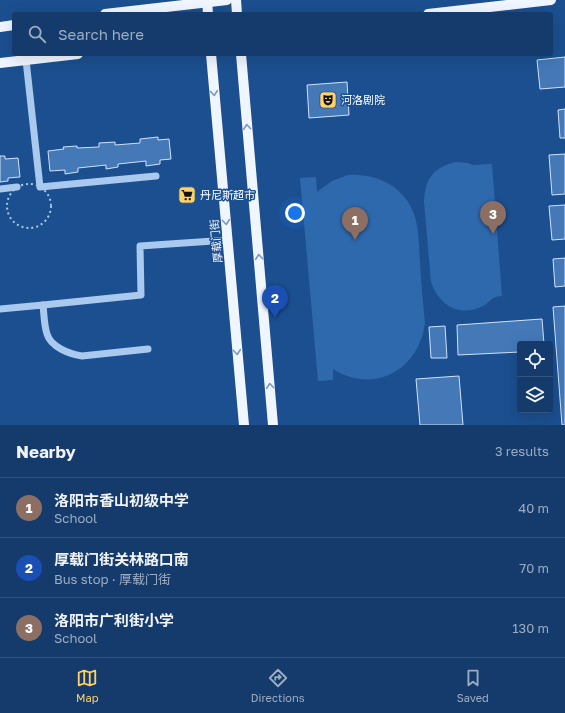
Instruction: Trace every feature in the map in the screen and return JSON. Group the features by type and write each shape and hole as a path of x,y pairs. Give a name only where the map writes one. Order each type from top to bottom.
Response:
{"main road":[{"path":"121,12 207,1 227,0"},
{"path":"236,0 238,12"},
{"path":"446,12 551,0"},
{"path":"207,1 208,12"},
{"path":"0,26 12,25"},
{"path":"0,63 61,56"},
{"name":"厚载门街","path":"211,56 244,425"},
{"path":"241,56 273,425"}],"lane":[{"path":"26,60 40,187 156,176"},
{"path":"0,189 17,187"},
{"path":"0,309 141,295 140,246 228,240"},
{"path":"43,305 47,334 50,340 63,350 72,354 82,356 148,349"}],"path":[{"path":"29,184 40,187 50,198 50,214 40,225 33,228 25,228 18,225 8,214 8,199 17,187 29,184"}],"shaded area":[{"path":"456,162 473,165 492,164 502,296 493,298 483,306 466,311 458,310 445,303 439,297 431,282 424,202 426,186 432,175 442,167"},
{"path":"348,175 369,176 389,184 405,198 411,206 418,233 425,323 421,340 414,354 404,365 392,373 379,378 364,379 348,376 333,369 333,380 318,381 300,178 316,177 317,192 332,181"}],"building":[{"path":"565,57 565,87 540,89 537,60"},
{"name":"河洛剧院","path":"347,82 349,115 309,118 307,85"},
{"path":"565,109 565,138 560,138 558,110"},
{"path":"158,137 158,140 169,139 171,159 160,160 160,164 146,166 146,161 118,164 118,167 106,169 106,165 78,168 78,172 65,174 65,170 50,171 48,151 64,149 63,147 99,147 99,143 115,142 115,145 140,143 140,139"},
{"path":"565,154 565,194 552,195 549,155"},
{"path":"0,156 5,156 5,159 18,158 20,177 8,178 8,181 0,182"},
{"path":"565,205 565,239 552,240 549,206"},
{"path":"565,258 565,286 555,287 553,259"},
{"path":"565,306 565,425 562,425 553,307"},
{"path":"542,319 544,341 517,341 517,352 458,355 457,325"},
{"path":"445,326 447,358 431,358 429,327"},
{"path":"459,376 463,425 420,425 416,379"}],"place":[{"name":"河洛剧院","path":"328,100"},
{"name":"丹尼斯超市","path":"187,195"},
{"name":"洛阳市广利街小学","path":"493,234"},
{"name":"洛阳市香山初级中学","path":"355,240"},
{"name":"厚载门街关林路口南","path":"275,318"}]}
